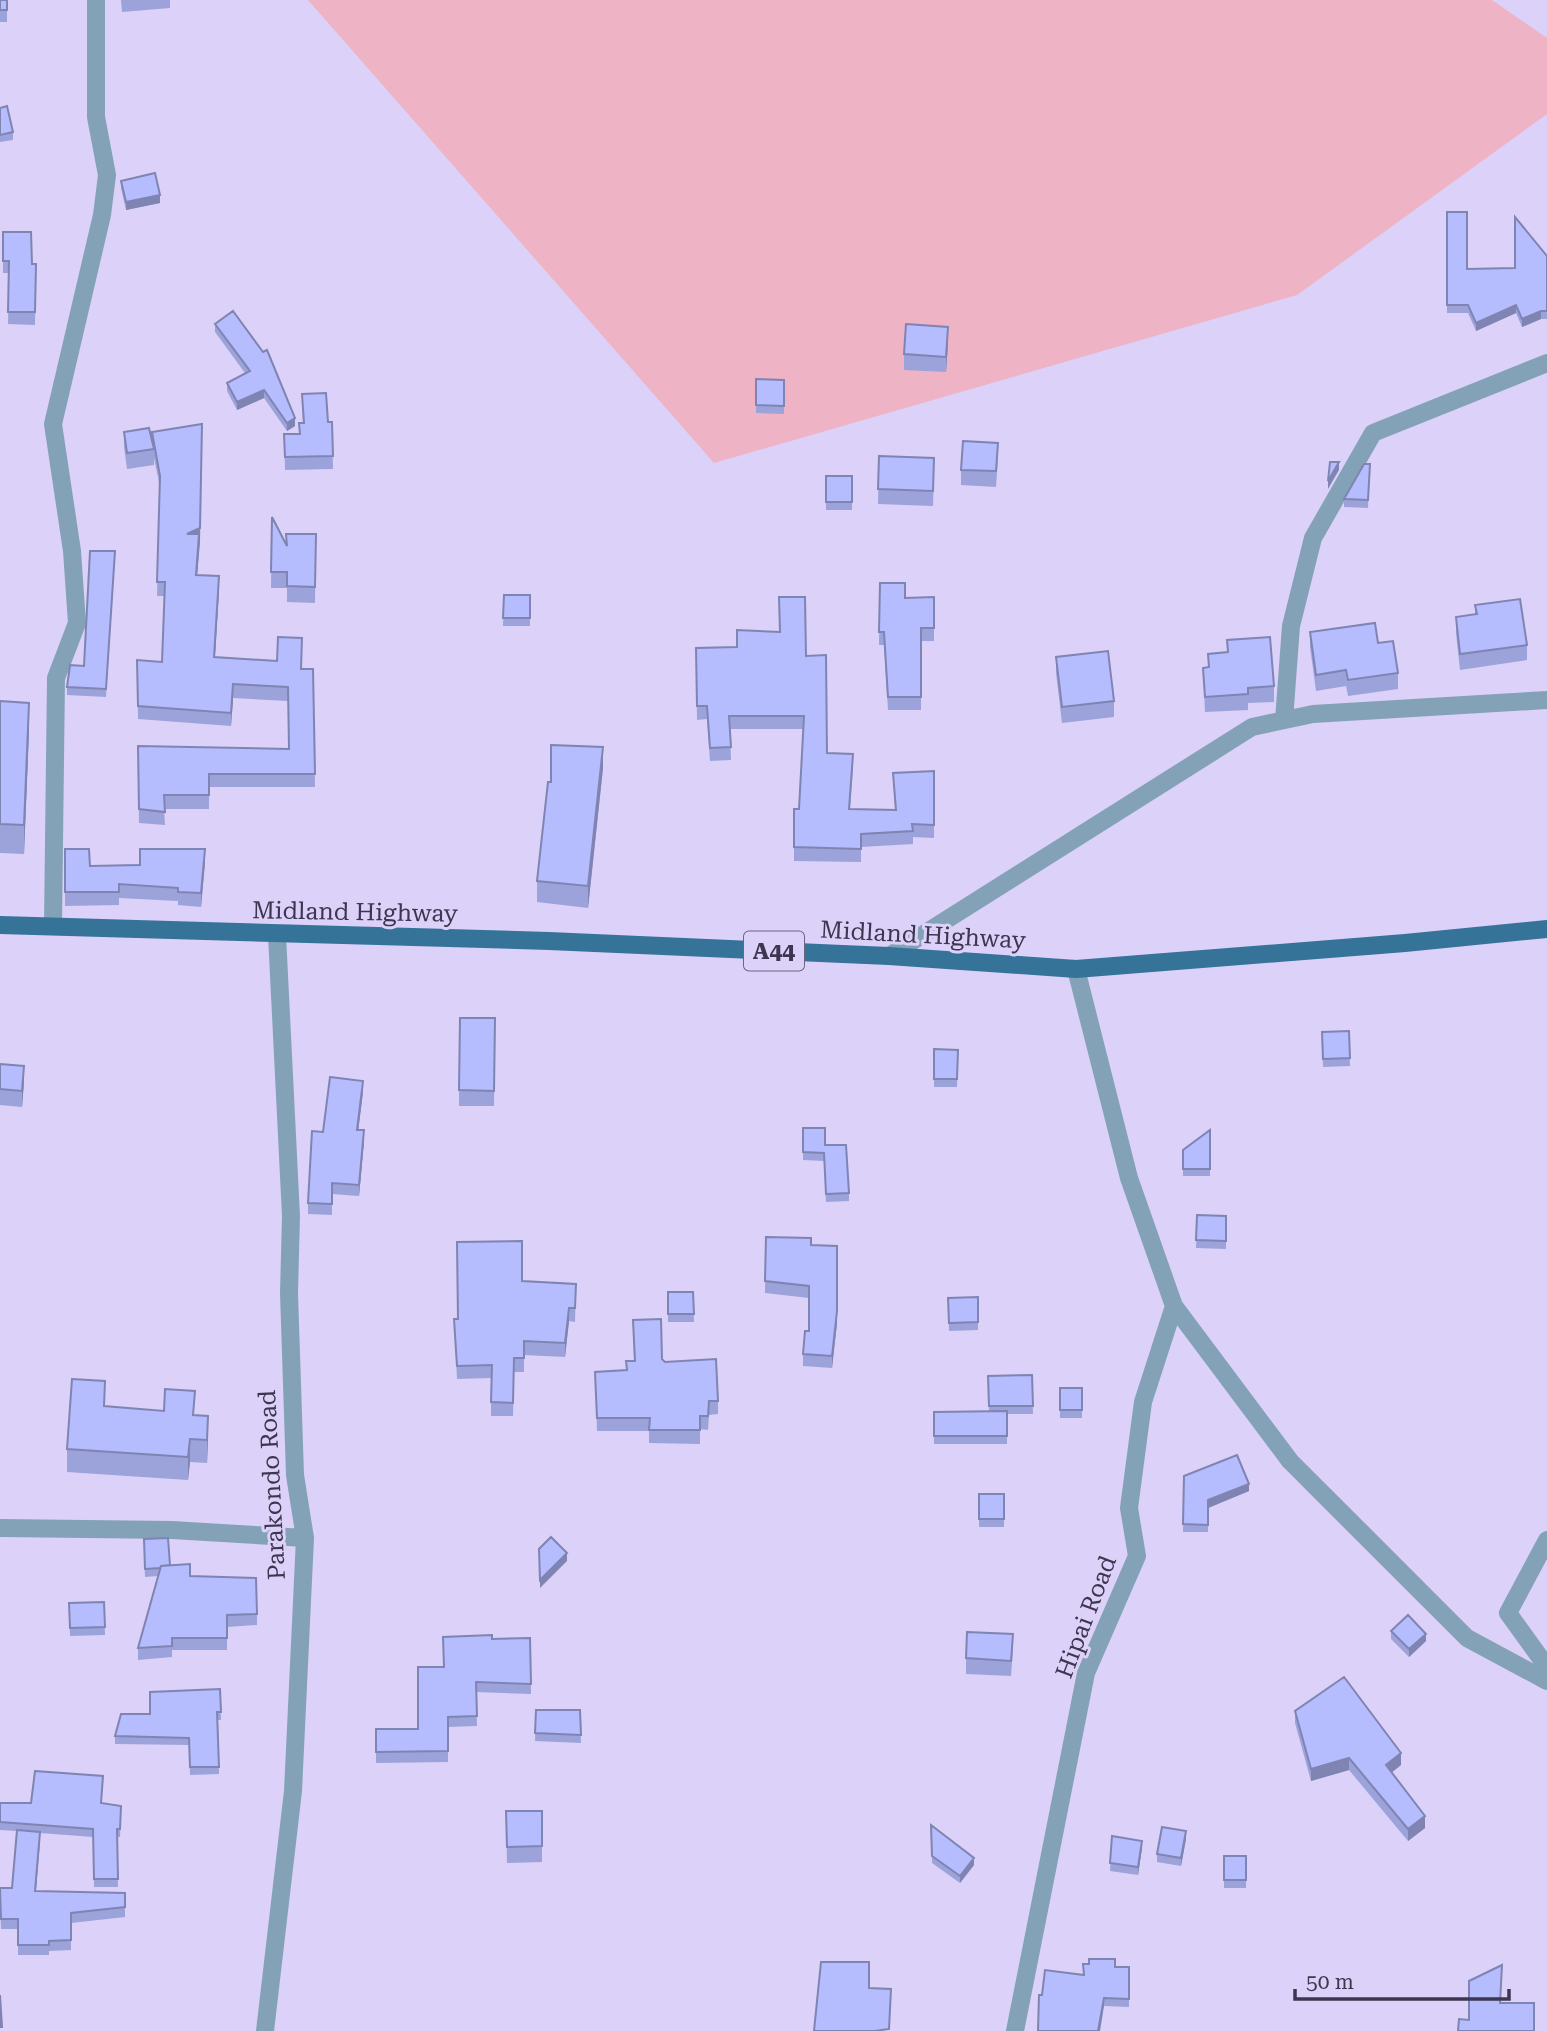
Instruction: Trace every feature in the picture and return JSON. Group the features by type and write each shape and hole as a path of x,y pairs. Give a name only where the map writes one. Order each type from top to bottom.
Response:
{"main road":[{"name":"Midland Highway","path":"0,925 549,941 888,956 1076,969 1547,929"}],"street":[{"path":"53,926 56,678 77,623 72,551 53,424 102,215 107,175 96,117 96,0"},
{"path":"1284,720 1291,626 1312,538 1373,433 1547,363"},
{"path":"888,956 1252,727 1312,714 1547,700"},
{"name":"Parakondo Road","path":"265,2031 293,1791 304,1538 295,1475 289,1293 291,1216 277,935"},
{"path":"1076,969 1129,1178 1174,1306 1300,1471 1467,1638 1547,1681"},
{"name":"Hipai Road","path":"1015,2031 1086,1672 1136,1556 1129,1508 1143,1402 1174,1306"},
{"path":"0,1528 172,1530 304,1538"},
{"path":"1547,1540 1508,1613 1547,1667"}],"shaded area":[{"path":"308,0 1492,0 1547,38 1547,114 1297,295 714,463"}],"building":[{"path":"0,0 7,0 7,10 0,10"},
{"path":"7,106 13,132 0,135 0,108"},
{"path":"155,173 160,195 126,202 121,181"},
{"path":"1447,212 1467,212 1467,269 1515,268 1515,217 1547,256 1547,311 1522,319 1516,305 1476,323 1468,305 1447,305"},
{"path":"3,232 31,232 32,264 36,264 35,312 8,312 9,261 3,261"},
{"path":"233,311 263,352 267,350 295,418 287,423 264,390 237,402 227,383 250,371 215,324"},
{"path":"906,324 948,327 946,357 904,354"},
{"path":"756,379 784,380 784,406 756,405"},
{"path":"326,393 328,422 332,422 333,456 285,457 284,434 300,434 299,423 304,423 302,394"},
{"path":"202,424 200,528 187,534 199,534 196,575 219,576 214,657 277,661 278,637 302,638 301,669 313,669 315,774 209,774 209,795 164,795 165,812 139,809 138,746 289,749 288,687 233,684 231,713 138,706 137,660 162,662 165,582 157,582 160,476 152,432"},
{"path":"149,428 154,449 127,453 124,432"},
{"path":"963,441 998,443 996,471 961,470"},
{"path":"879,456 934,458 933,491 878,489"},
{"path":"1330,462 1339,462 1328,481"},
{"path":"1364,464 1370,464 1368,500 1344,499"},
{"path":"826,476 852,476 852,502 826,502"},
{"path":"272,517 287,546 286,534 316,534 315,587 287,586 287,572 271,572"},
{"path":"90,551 115,551 106,689 67,687 70,665 84,666"},
{"path":"880,583 905,583 905,598 934,597 934,628 921,628 921,697 888,697 884,632 879,632"},
{"path":"504,595 530,595 530,618 503,618"},
{"path":"779,597 805,597 806,656 826,655 827,753 853,754 849,809 896,810 893,773 934,771 934,825 912,824 913,831 861,834 861,849 794,847 794,809 799,809 804,716 729,716 731,747 710,748 707,706 697,706 696,648 737,647 737,630 780,632"},
{"path":"1520,599 1527,645 1460,654 1456,617 1477,614 1475,605"},
{"path":"1375,623 1378,643 1393,641 1398,673 1348,680 1346,670 1316,675 1310,632"},
{"path":"1270,637 1274,686 1248,688 1248,694 1205,697 1203,668 1209,667 1208,654 1228,652 1227,640"},
{"path":"1108,651 1114,701 1062,707 1056,657"},
{"path":"0,701 29,703 24,825 0,824"},
{"path":"551,745 603,747 588,886 537,881 548,782 551,782"},
{"path":"65,849 89,849 90,866 140,865 140,849 205,849 201,893 178,892 178,888 119,884 119,892 65,892"},
{"path":"460,1018 495,1018 494,1091 459,1090"},
{"path":"1349,1031 1350,1058 1323,1059 1322,1032"},
{"path":"934,1049 958,1050 957,1079 934,1079"},
{"path":"0,1064 24,1066 22,1091 0,1089"},
{"path":"330,1077 363,1081 357,1130 364,1130 359,1185 332,1183 332,1204 308,1203 312,1131 323,1132"},
{"path":"803,1128 825,1128 825,1145 846,1145 849,1193 826,1194 824,1153 803,1152"},
{"path":"1210,1130 1210,1169 1183,1169 1183,1150"},
{"path":"1197,1215 1226,1216 1226,1241 1196,1240"},
{"path":"766,1237 811,1238 811,1245 837,1246 837,1311 832,1356 803,1354 805,1331 809,1331 809,1286 765,1281"},
{"path":"522,1241 522,1281 576,1284 575,1308 569,1308 565,1343 524,1341 524,1358 514,1358 513,1403 491,1402 492,1365 457,1366 454,1319 458,1319 457,1242"},
{"path":"668,1292 693,1292 694,1314 668,1314"},
{"path":"978,1297 978,1322 949,1323 948,1298"},
{"path":"661,1319 662,1359 665,1362 716,1359 718,1401 709,1401 708,1416 700,1416 700,1430 649,1430 650,1418 597,1418 595,1372 627,1370 626,1361 635,1361 633,1320"},
{"path":"1032,1375 1033,1406 989,1406 988,1376"},
{"path":"72,1379 105,1381 104,1406 164,1411 165,1389 195,1391 193,1415 208,1416 207,1440 190,1439 188,1457 67,1449"},
{"path":"1060,1388 1082,1388 1082,1410 1060,1410"},
{"path":"1007,1411 1007,1436 934,1436 934,1412"},
{"path":"1237,1455 1249,1484 1208,1500 1208,1525 1183,1524 1184,1476"},
{"path":"979,1494 1004,1494 1004,1519 979,1519"},
{"path":"551,1537 567,1553 540,1580 539,1549"},
{"path":"168,1538 170,1565 145,1569 144,1539"},
{"path":"190,1564 190,1576 256,1578 257,1614 227,1615 227,1638 172,1638 172,1646 138,1648 161,1566"},
{"path":"104,1602 105,1627 70,1628 69,1603"},
{"path":"1408,1615 1426,1634 1409,1649 1391,1631"},
{"path":"967,1632 1013,1634 1011,1661 966,1658"},
{"path":"492,1635 492,1639 530,1638 531,1684 476,1682 477,1716 448,1717 448,1751 376,1752 376,1729 418,1729 418,1667 444,1667 443,1637"},
{"path":"1344,1677 1401,1753 1386,1765 1425,1816 1408,1829 1349,1758 1311,1769 1295,1711"},
{"path":"220,1689 221,1712 217,1712 219,1767 190,1767 189,1738 115,1736 121,1714 150,1714 150,1692"},
{"path":"536,1710 580,1710 581,1735 535,1733"},
{"path":"35,1771 103,1776 101,1803 121,1806 120,1829 117,1829 118,1879 94,1879 93,1829 0,1822 0,1803 31,1803"},
{"path":"506,1811 542,1811 542,1846 507,1847"},
{"path":"931,1825 974,1858 960,1876 932,1856"},
{"path":"1162,1827 1186,1831 1181,1858 1157,1854"},
{"path":"17,1830 40,1832 35,1891 125,1893 125,1907 71,1913 71,1940 49,1941 49,1945 18,1945 18,1919 1,1919 0,1888 12,1888"},
{"path":"1112,1836 1142,1841 1138,1867 1110,1863"},
{"path":"1224,1856 1246,1856 1246,1880 1224,1880"},
{"path":"1089,1959 1115,1959 1115,1967 1129,1967 1129,1999 1104,1998 1098,2031 1038,2031 1039,1995 1042,1995 1045,1970 1084,1975 1083,1964 1089,1964"},
{"path":"821,1962 869,1962 869,1988 891,1989 889,2029 814,2031"},
{"path":"1502,1965 1500,2003 1534,2003 1534,2031 1458,2031 1459,2019 1469,2020 1469,1981"},
{"path":"0,1995 2,2027 0,2027"}]}
